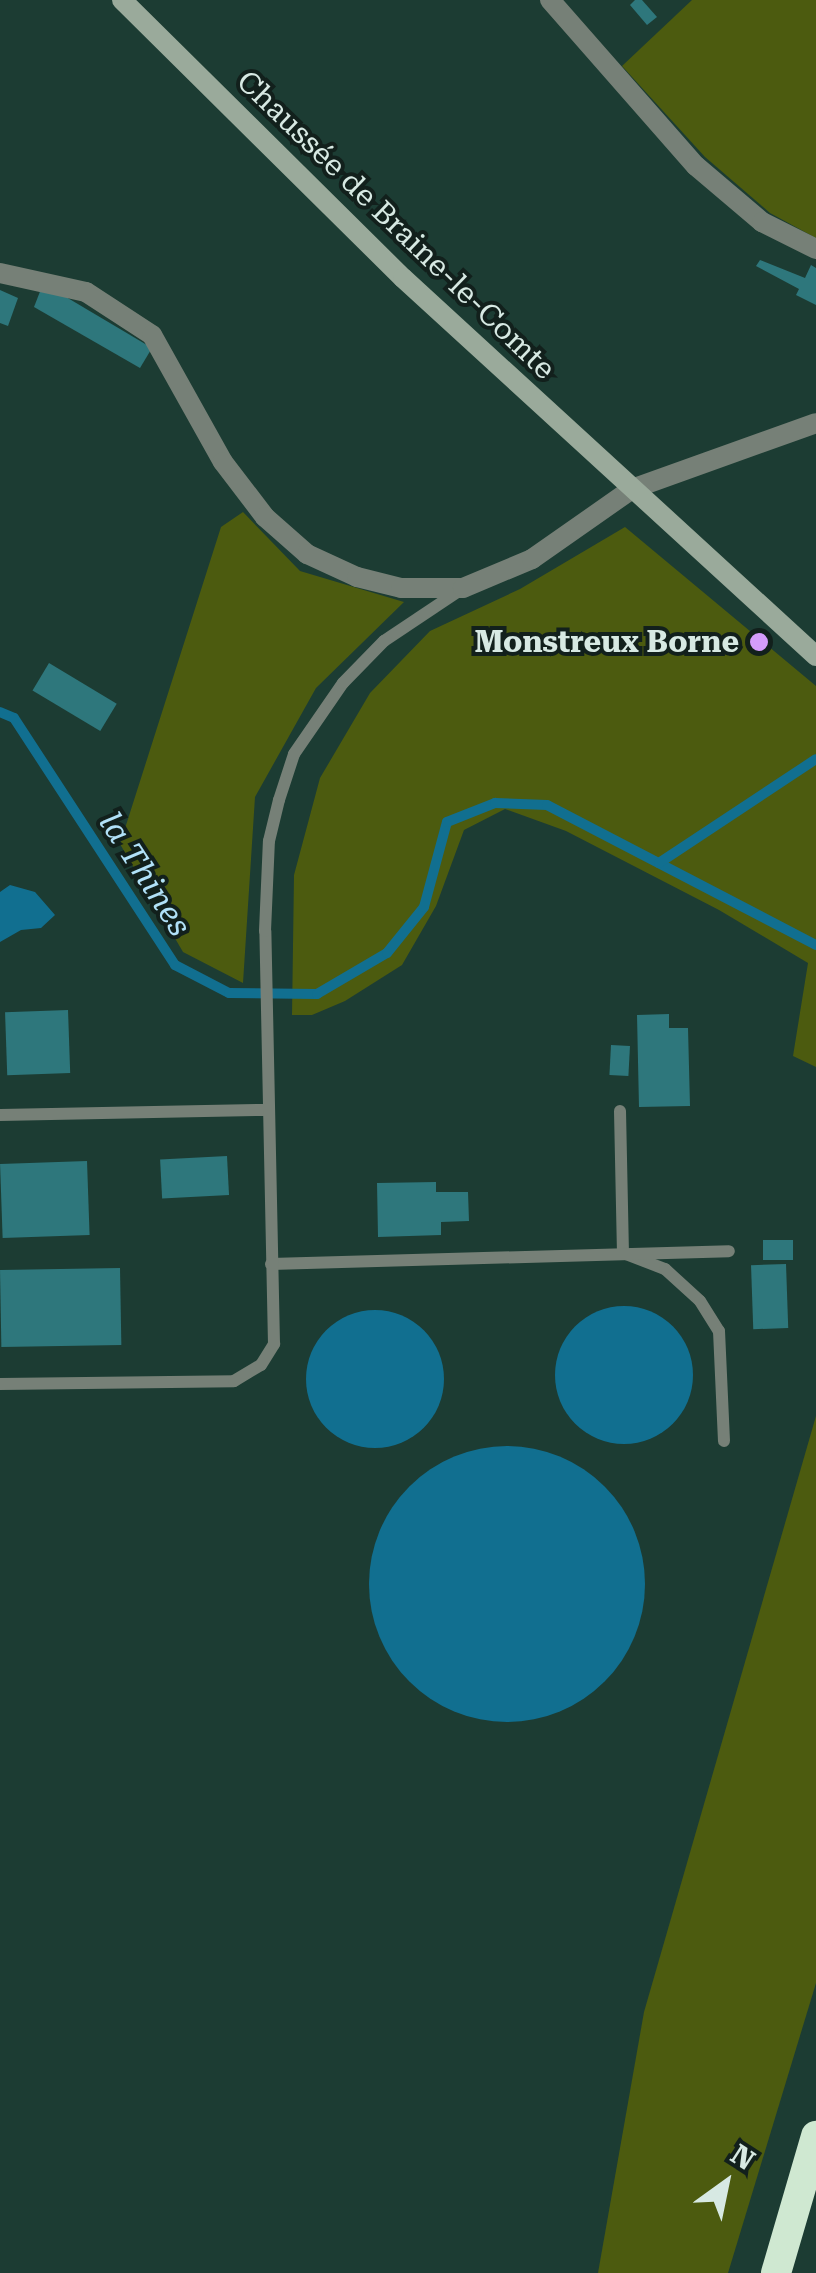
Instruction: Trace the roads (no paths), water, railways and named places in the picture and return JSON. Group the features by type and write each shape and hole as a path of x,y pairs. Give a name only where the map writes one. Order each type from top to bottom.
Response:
{"highway":[{"path":"776,2273 816,2136"}],"main road":[{"name":"Chaussée de Braine-le-Comte","path":"122,0 403,278 816,656"}],"street":[{"path":"550,0 696,166 762,222 816,249"},
{"path":"0,273 86,292 152,335 223,462 265,517 308,554 357,577 402,588 462,588 532,559 632,489 816,422"}],"lane":[{"path":"0,1384 234,1381 261,1365 274,1344 264,1029 269,841 294,754 342,683 384,641 462,588"},
{"path":"0,1116 266,1110"},
{"path":"620,1112 622,1254"},
{"path":"271,1264 729,1250"},
{"path":"622,1254 665,1269 700,1301 719,1331 724,1440"}],"water":[{"path":"10,885 35,892 55,915 41,928 21,930 0,942 0,892"},
{"path":"624,1306 650,1311 673,1326 688,1349 693,1375 688,1401 673,1424 650,1439 624,1444 598,1439 575,1424 560,1401 555,1375 560,1349 575,1326 598,1311"},
{"path":"375,1310 401,1315 424,1330 439,1353 444,1379 439,1405 424,1428 401,1443 375,1448 349,1443 326,1428 311,1405 306,1379 311,1353 326,1330 349,1315"},
{"path":"507,1446 560,1457 584,1469 604,1487 622,1507 634,1531 645,1584 634,1637 622,1661 604,1681 584,1699 560,1711 507,1722 454,1711 430,1699 410,1681 392,1661 380,1637 369,1584 380,1531 392,1507 410,1487 430,1469 454,1457"}],"waterway":[{"name":"la Thines","path":"0,712 14,718 175,965 229,993 317,994 387,953 424,907 447,822 495,803 547,805 816,945"},
{"path":"659,863 816,759"}],"place":[{"name":"Monstreux Borne","path":"759,642"}]}
